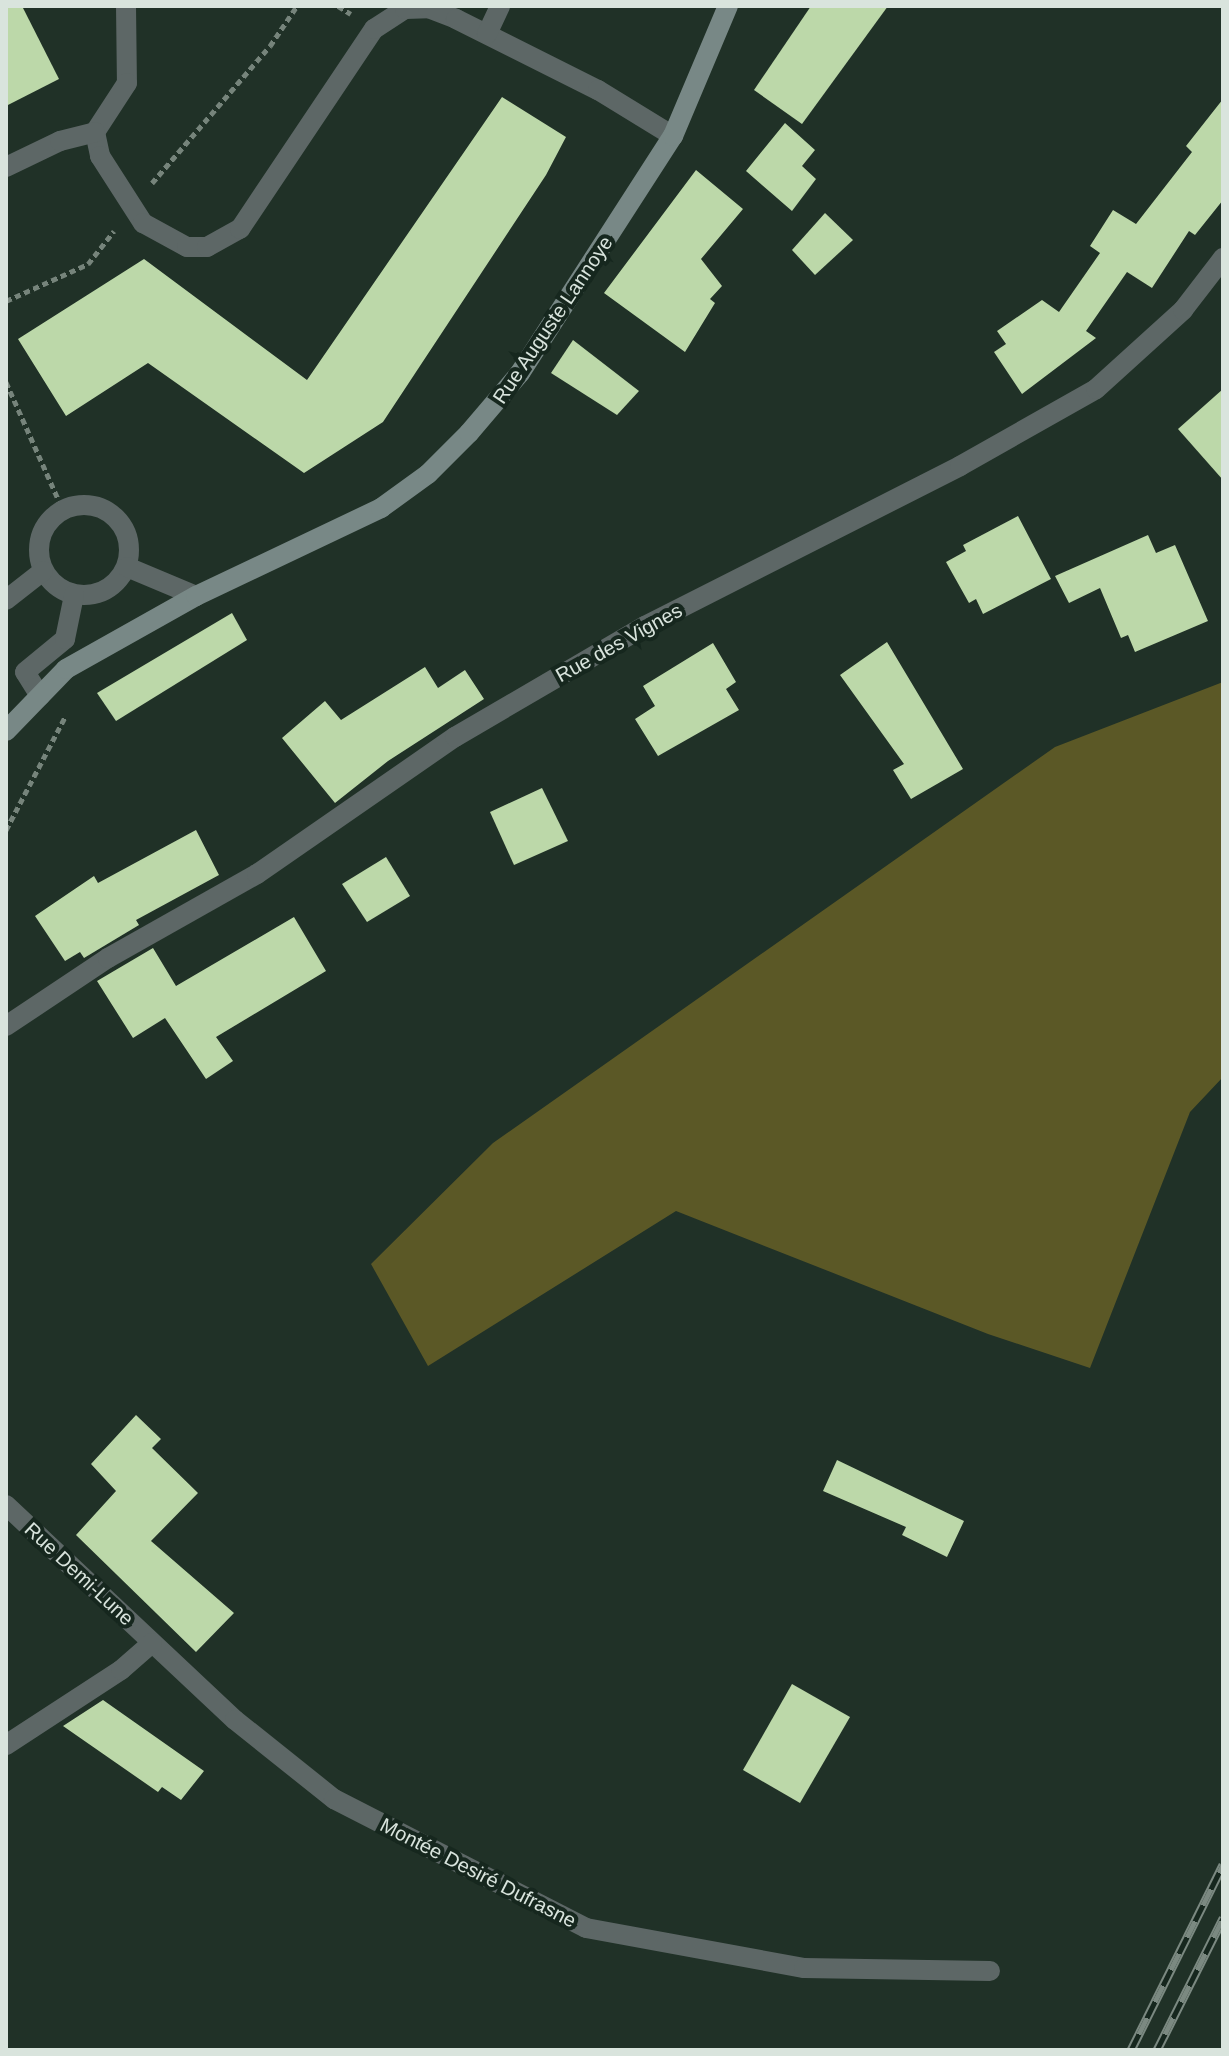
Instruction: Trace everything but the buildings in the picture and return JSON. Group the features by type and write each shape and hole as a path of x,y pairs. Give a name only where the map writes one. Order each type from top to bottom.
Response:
{"street":[{"path":"6,167 60,141 95,132 127,83 126,6"},
{"path":"487,34 500,6"},
{"name":"Rue Auguste Lannoye","path":"6,731 66,669 196,596 327,537 381,508 428,474 493,409 520,373 673,136 728,6"},
{"path":"95,132 100,156 133,208 159,236 187,247 207,247 227,239 240,229 386,18 428,8 598,90 673,136"},
{"name":"Rue des Vignes","path":"6,1026 108,958 257,874 468,729 645,626 960,466 1096,389 1183,310 1223,258"},
{"path":"86,505 112,514 128,536 127,567 111,588 74,595 43,571 40,541 47,524 63,510 86,505"},
{"path":"127,567 164,587 196,596"},
{"path":"6,600 43,571"},
{"path":"40,696 25,672 65,639 74,595"},
{"name":"Rue Demi-Lune","path":"6,1505 235,1720"},
{"name":"Rue Demi-Lune","path":"6,1745 121,1670 152,1643"},
{"name":"Montée Desiré Dufrasne","path":"235,1720 334,1799 586,1928 804,1968 990,1971"}],"path":[{"path":"6,301 88,264 270,46 297,6"},
{"path":"6,382 63,510"},
{"path":"6,830 71,705 66,669"}],"shaded area":[{"path":"1223,682 1223,1077 1190,1112 1090,1368 988,1334 676,1211 428,1366 371,1264 493,1143 1055,747"}],"railway":[{"path":"1131,2050 1223,1865"},
{"path":"1157,2050 1223,1918"}]}
